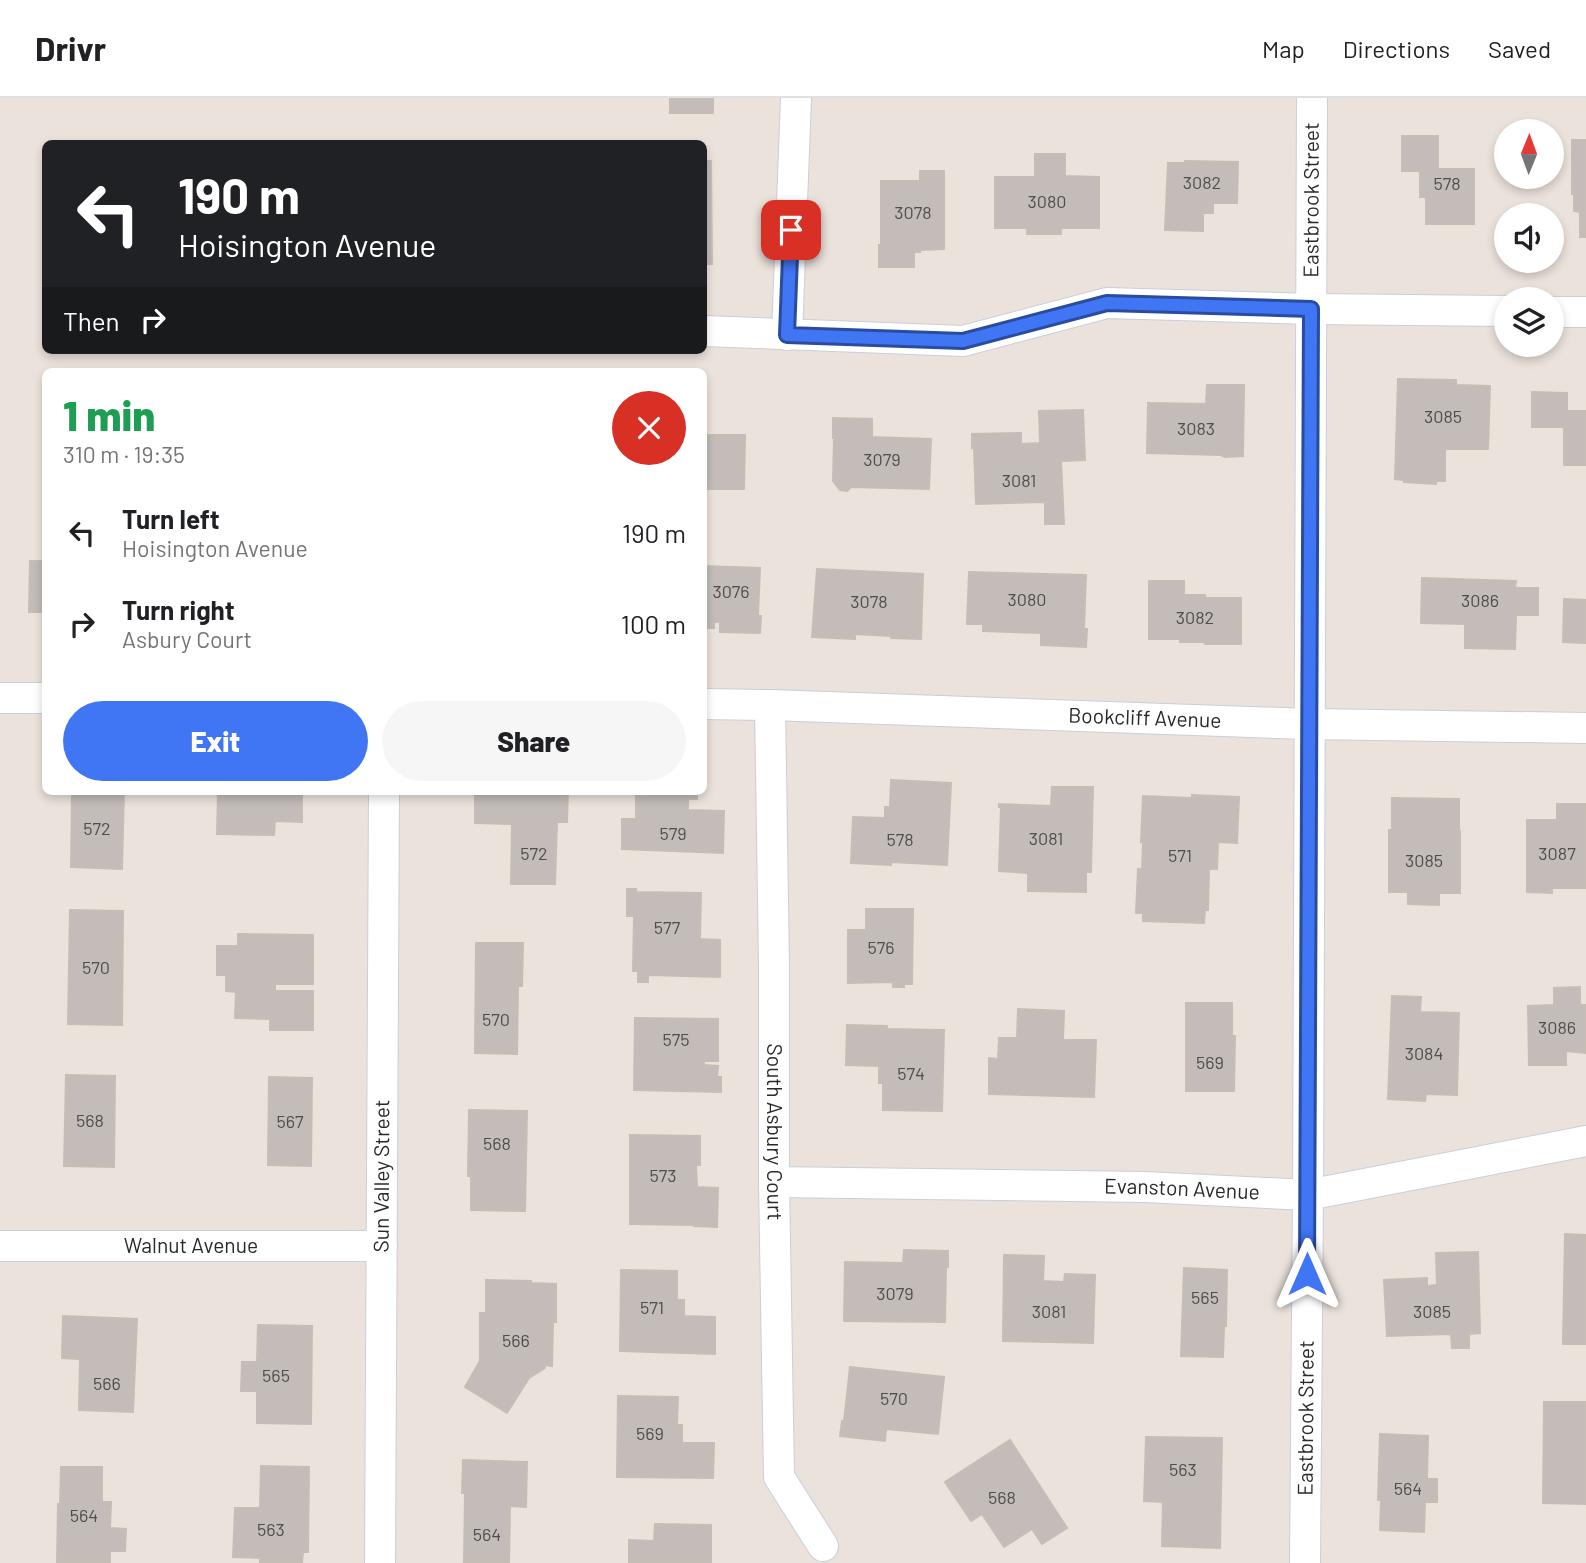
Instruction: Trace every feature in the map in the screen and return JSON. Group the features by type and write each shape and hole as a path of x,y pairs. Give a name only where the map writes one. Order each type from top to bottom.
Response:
{"street":[{"path":"787,335 796,98"},
{"name":"Eastbrook Street","path":"1305,1563 1312,98"},
{"path":"707,331 963,341 1107,303 1494,311"},
{"path":"1564,312 1586,312"},
{"path":"0,698 42,698"},
{"name":"Bookcliff Avenue","path":"707,704 1309,724 1586,728"},
{"name":"South Asbury Court","path":"770,705 779,1477 823,1546"},
{"name":"Sun Valley Street","path":"380,1563 384,795"},
{"name":"Evanston Avenue","path":"774,1182 1145,1186 1308,1195 1586,1142"},
{"name":"Walnut Avenue","path":"0,1246 382,1246"}],"building":[{"path":"670,98 713,98 713,113 670,113"},
{"path":"1402,136 1438,136 1438,169 1474,169 1474,224 1426,224 1426,197 1420,197 1420,171 1402,171"},
{"path":"1572,140 1586,140 1586,237 1580,237 1580,212 1574,211"},
{"path":"1035,154 1065,154 1065,176 1099,177 1099,228 1061,228 1061,234 1027,234 1027,228 995,228 995,177 1035,177"},
{"path":"707,161 711,161 712,264 707,264"},
{"path":"1238,162 1237,203 1213,203 1213,213 1203,213 1203,231 1165,230 1168,163"},
{"path":"920,171 944,171 944,249 914,252 914,267 879,267 881,181 920,181"},
{"path":"1398,379 1456,380 1456,385 1490,386 1488,449 1445,449 1445,481 1436,481 1436,484 1395,479"},
{"path":"1207,385 1244,385 1243,456 1147,453 1148,403 1206,404"},
{"path":"1532,392 1567,393 1567,411 1586,411 1586,465 1564,465 1564,427 1532,427"},
{"path":"1083,410 1085,460 1061,461 1064,524 1045,524 1045,502 976,504 972,434 1021,433 1021,444 1040,443 1039,411"},
{"path":"833,418 872,419 872,437 931,439 929,489 851,487 847,491 840,490 833,481"},
{"path":"707,435 745,435 744,489 707,489"},
{"path":"30,561 42,561 42,612 29,612"},
{"path":"707,566 760,568 760,633 720,632 720,622 714,622 714,628 707,628"},
{"path":"817,569 923,574 921,639 855,634 855,639 812,637"},
{"path":"969,572 1086,575 1086,647 1041,645 1041,633 983,631 983,624 967,624"},
{"path":"1422,578 1516,581 1515,588 1538,588 1538,615 1516,615 1515,649 1465,648 1465,624 1421,623"},
{"path":"1149,581 1184,581 1184,595 1241,598 1241,644 1149,639"},
{"path":"1564,599 1586,600 1586,643 1563,642"},
{"path":"891,780 951,783 947,865 851,863 853,817 885,818 885,807 890,807"},
{"path":"1052,787 1093,787 1091,872 1086,872 1086,892 1028,891 1028,873 999,871 999,804 1051,806"},
{"path":"72,795 124,795 122,869 71,867"},
{"path":"218,795 302,795 302,822 275,821 274,835 217,834"},
{"path":"475,795 568,795 567,822 557,822 555,884 511,884 512,824 475,823"},
{"path":"636,795 697,795 697,799 688,799 688,810 724,811 723,853 622,849 622,819 636,819"},
{"path":"1192,795 1239,797 1237,843 1218,842 1217,869 1209,869 1208,910 1205,910 1204,923 1143,921 1143,913 1136,913 1138,869 1142,869 1143,796 1192,798"},
{"path":"1392,798 1459,799 1460,893 1439,893 1439,905 1408,904 1408,892 1389,892"},
{"path":"1557,804 1586,804 1586,888 1552,888 1552,893 1527,892 1527,820 1557,820"},
{"path":"627,889 636,889 636,892 701,893 700,939 720,940 720,977 648,975 648,982 638,982 638,971 633,971 634,916 627,916"},
{"path":"866,909 913,909 912,984 893,987 893,982 848,983 848,930 866,930"},
{"path":"70,910 123,911 122,1025 68,1024"},
{"path":"238,934 313,935 313,984 275,984 275,991 313,991 313,1030 270,1030 270,1019 235,1018 236,992 226,991 226,975 217,975 217,946 238,946"},
{"path":"476,943 523,943 522,986 518,986 517,1054 475,1053"},
{"path":"1580,987 1580,1005 1586,1005 1586,1053 1566,1051 1566,1065 1529,1065 1528,1006 1554,1005 1554,988"},
{"path":"1392,996 1421,997 1420,1012 1459,1013 1457,1095 1426,1094 1425,1101 1388,1099"},
{"path":"1186,1003 1232,1003 1232,1036 1235,1036 1234,1091 1186,1091"},
{"path":"1018,1009 1064,1011 1063,1040 1096,1040 1094,1097 989,1094 989,1058 998,1059 999,1038 1017,1038"},
{"path":"635,1018 718,1019 718,1061 704,1061 704,1065 718,1066 717,1077 721,1077 721,1092 634,1090"},
{"path":"847,1025 944,1030 942,1111 883,1110 883,1083 879,1083 879,1066 846,1065"},
{"path":"66,1075 115,1076 114,1167 64,1166"},
{"path":"269,1077 312,1078 311,1166 268,1165"},
{"path":"469,1110 527,1111 525,1211 471,1210 471,1176 468,1176"},
{"path":"630,1135 700,1136 700,1165 696,1165 697,1187 718,1188 717,1227 630,1224"},
{"path":"1565,1234 1586,1235 1586,1344 1563,1344"},
{"path":"904,1250 948,1251 945,1322 844,1321 845,1262 903,1263"},
{"path":"1478,1252 1480,1333 1469,1334 1469,1348 1452,1348 1451,1334 1387,1336 1384,1280 1427,1278 1427,1286 1437,1285 1436,1253"},
{"path":"1004,1255 1044,1256 1043,1281 1064,1282 1065,1274 1095,1275 1093,1343 1003,1341"},
{"path":"1184,1268 1227,1270 1223,1357 1181,1356"},
{"path":"621,1270 677,1271 677,1300 684,1300 684,1316 715,1317 715,1354 620,1351"},
{"path":"486,1280 556,1284 552,1366 545,1365 545,1368 529,1378 507,1413 465,1387 480,1361 480,1313 486,1313"},
{"path":"63,1316 137,1319 133,1412 79,1410 80,1359 62,1358"},
{"path":"258,1325 312,1326 311,1424 257,1423 257,1391 241,1391 242,1362 257,1362"},
{"path":"850,1367 944,1377 938,1434 886,1429 885,1441 840,1436"},
{"path":"618,1396 678,1397 677,1425 682,1425 682,1443 714,1443 713,1478 617,1477"},
{"path":"1544,1402 1586,1402 1586,1504 1543,1503"},
{"path":"1380,1434 1428,1436 1427,1479 1437,1479 1437,1502 1425,1502 1424,1532 1380,1530"},
{"path":"1146,1437 1222,1438 1220,1548 1162,1546 1163,1502 1144,1501"},
{"path":"1010,1440 1067,1528 1042,1544 1032,1529 1004,1547 982,1514 971,1521 945,1482"},
{"path":"463,1460 527,1462 526,1507 510,1506 509,1563 464,1563"},
{"path":"261,1466 309,1467 308,1552 303,1552 302,1563 260,1563 260,1558 233,1557 235,1508 260,1508"},
{"path":"61,1467 102,1467 102,1502 111,1502 110,1528 126,1529 125,1551 110,1551 110,1563 57,1563"},
{"path":"655,1524 711,1525 711,1563 629,1563 629,1540 654,1541"}],"route":[{"path":"791,230 787,335 963,341 1107,303 1311,309 1307,1274"}]}
